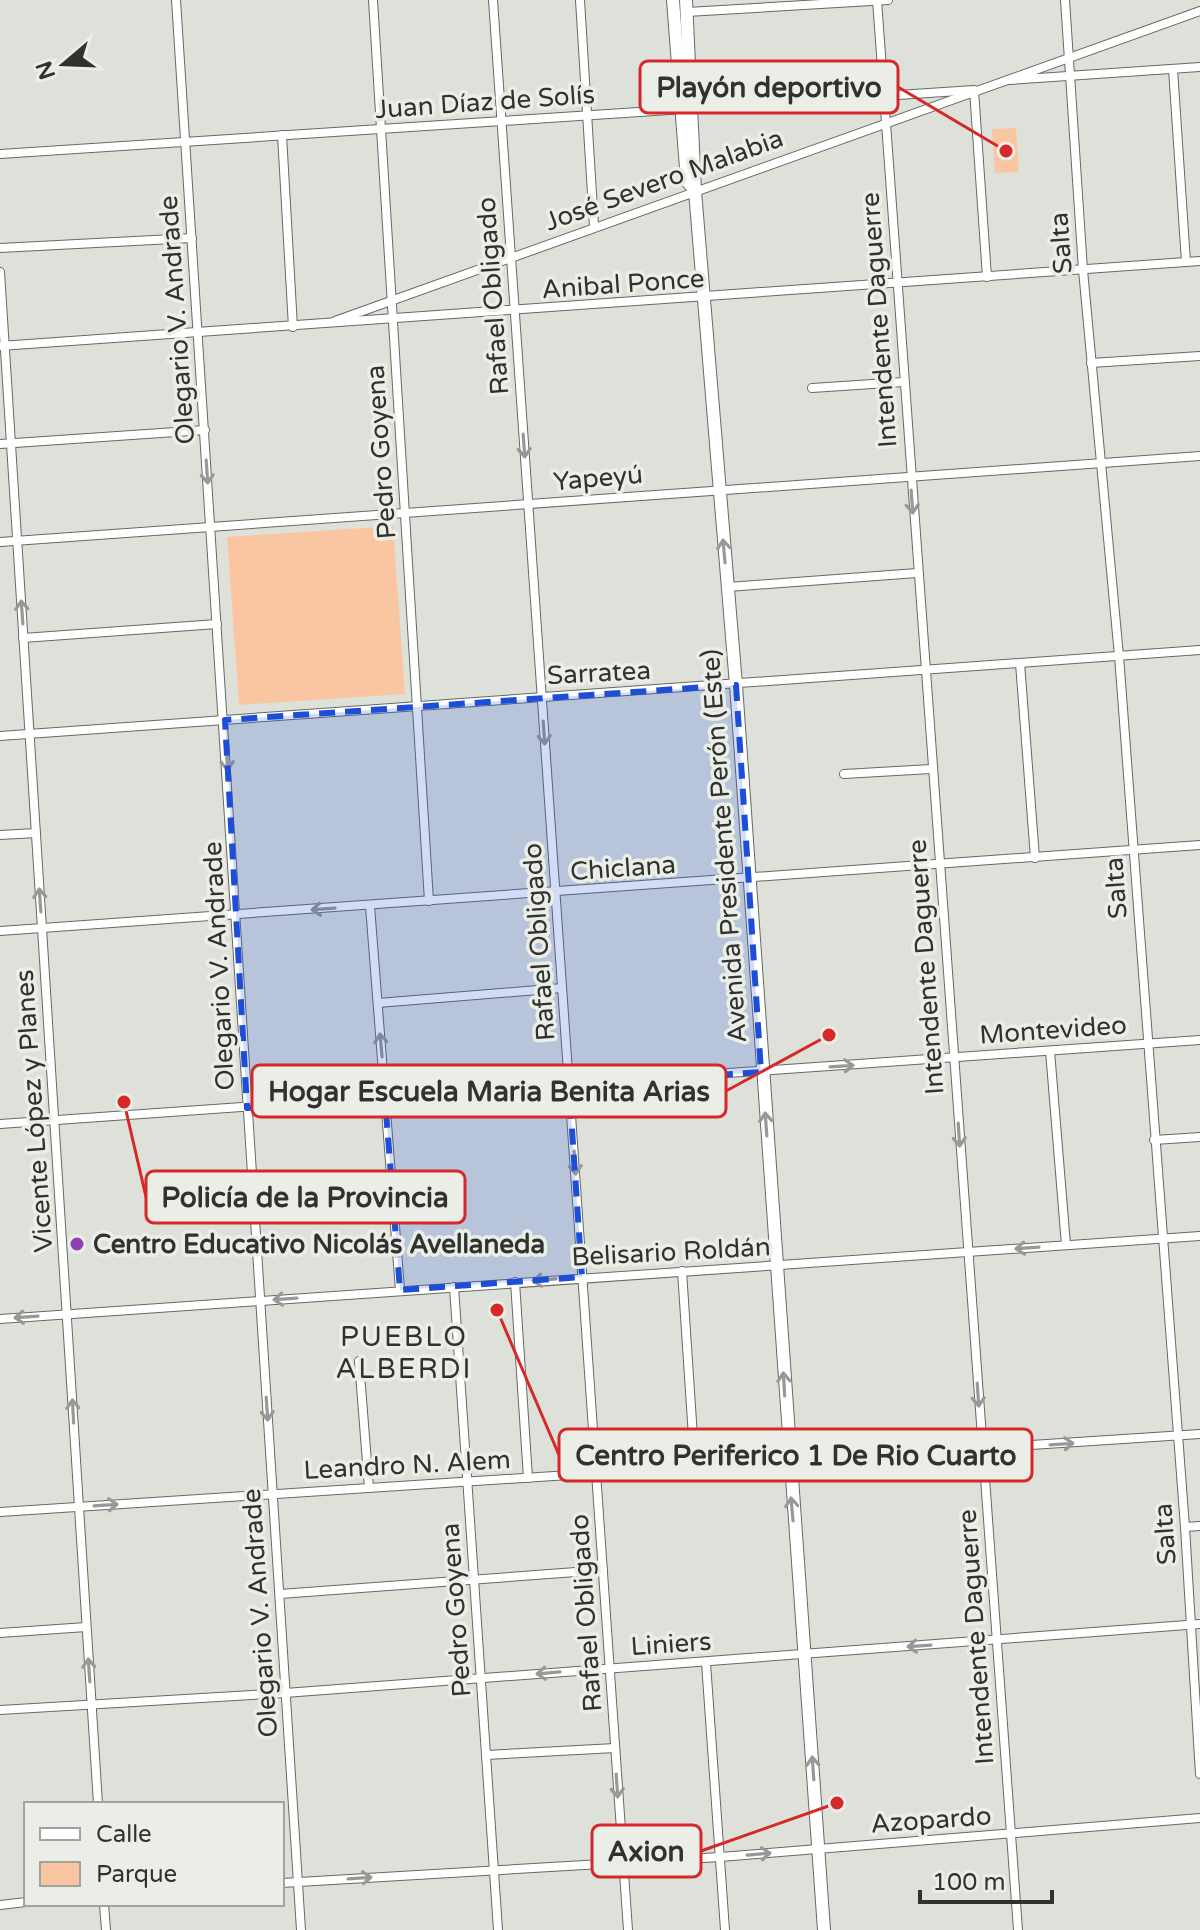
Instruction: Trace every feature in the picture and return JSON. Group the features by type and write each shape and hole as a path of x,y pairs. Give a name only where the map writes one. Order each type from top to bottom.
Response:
{"main road":[{"name":"Avenida Presidente Perón (Este)","path":"673,0 687,108"},
{"name":"Avenida Presidente Perón (Este)","path":"686,6 687,181 695,191 736,685 788,1461 824,1930"}],"street":[{"name":"Olegario V. Andrade","path":"176,0 301,1930"},
{"name":"Pedro Goyena","path":"373,0 429,901"},
{"name":"Rafael Obligado","path":"493,0 628,1930"},
{"path":"580,0 594,226"},
{"name":"Intendente Daguerre","path":"877,0 895,284 1018,1930"},
{"path":"686,6 888,0"},
{"name":"Salta","path":"1065,0 1083,270 1119,656 1161,1238 1196,1624 1200,1774"},
{"name":"José Severo Malabia","path":"324,325 1200,11"},
{"path":"999,81 1200,67"},
{"path":"1173,69 1186,262"},
{"name":"Juan Díaz de Solís","path":"0,154 974,90"},
{"path":"974,90 987,277"},
{"path":"282,135 293,327"},
{"path":"0,248 192,238"},
{"name":"Anibal Ponce","path":"2,346 199,335 1200,261"},
{"name":"Vicente López y Planes","path":"0,272 2,346 11,443 98,1802"},
{"path":"1091,363 1200,356"},
{"path":"812,388 903,382"},
{"path":"0,444 205,430"},
{"name":"Yapeyú","path":"0,542 718,488 1200,456"},
{"path":"728,587 917,573"},
{"path":"23,638 217,624"},
{"name":"Sarratea","path":"0,736 1200,650"},
{"path":"1020,663 1035,858"},
{"path":"844,774 931,769"},
{"path":"0,835 36,833"},
{"name":"Chiclana","path":"0,931 747,880 1200,845"},
{"path":"370,906 400,1290"},
{"path":"378,1003 562,988"},
{"name":"Montevideo","path":"0,1124 1200,1040"},
{"path":"1050,1051 1066,1245"},
{"path":"1154,1140 1200,1137"},
{"name":"Belisario Roldán","path":"0,1319 1200,1236"},
{"path":"682,1271 695,1467"},
{"path":"515,1282 528,1478"},
{"name":"Pedro Goyena","path":"454,1287 498,1930"},
{"path":"359,1361 369,1488"},
{"name":"Leandro N. Alem","path":"0,1512 1200,1434"},
{"path":"1185,1527 1200,1526"},
{"path":"280,1594 603,1570"},
{"name":"Liniers","path":"0,1710 706,1663 1196,1624"},
{"path":"0,1633 86,1627"},
{"path":"706,1663 725,1930"},
{"path":"486,1755 615,1748"},
{"name":"Azopardo","path":"284,1883 720,1857 1200,1818"},
{"path":"0,1905 24,1902"},
{"path":"104,1906 106,1930"}],"highlighted area":[{"path":"736,685 761,1072 569,1085 582,1277 400,1290 385,1099 247,1108 225,720"}],"green space":[{"path":"1016,128 1019,172 995,173 992,129"},
{"path":"393,526 405,694 239,705 227,537"}],"place":[{"name":"Playón deportivo","path":"1006,151"},
{"name":"Hogar Escuela Maria Benita Arias","path":"829,1035"},
{"name":"Policía de la Provincia","path":"124,1102"},
{"name":"Centro Educativo Nicolás Avellaneda","path":"77,1244"},
{"name":"Centro Periferico 1 De Rio Cuarto","path":"497,1310"},
{"name":"Axion","path":"837,1803"}],"district":[{"name":"PUEBLO ALBERDI","path":"404,1353"}]}
